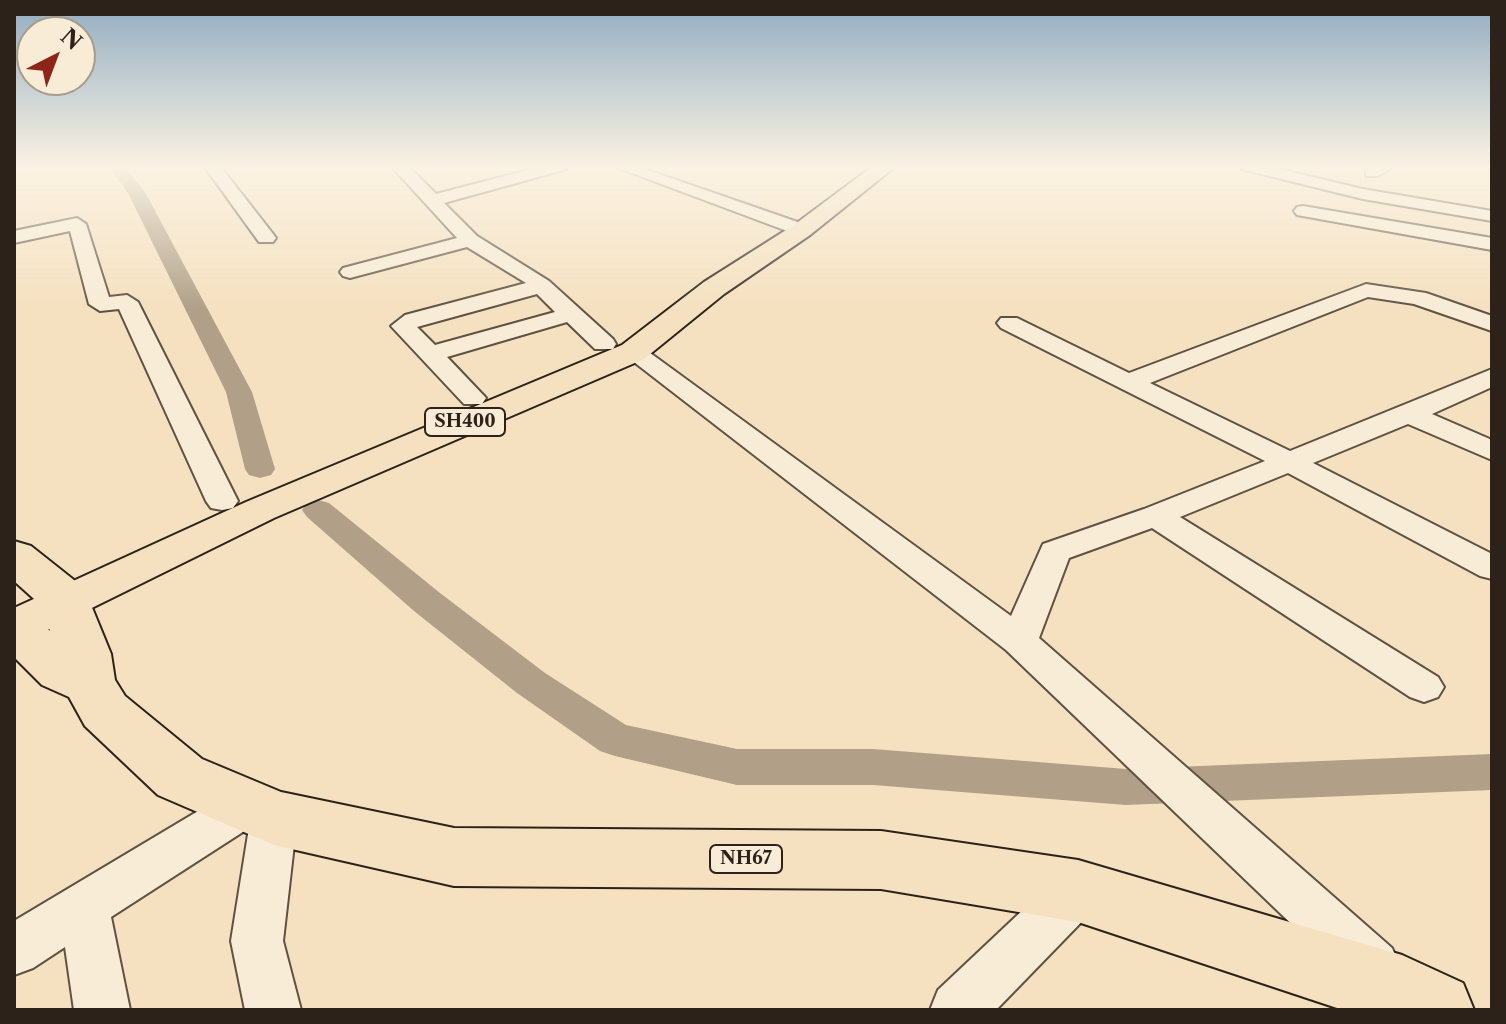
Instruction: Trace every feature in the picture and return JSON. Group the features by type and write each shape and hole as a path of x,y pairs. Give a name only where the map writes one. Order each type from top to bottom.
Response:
{"highway":[{"name":"NH67","path":"41,578 84,654 88,683 105,711 180,777 260,812 454,857 881,860 1078,891 1419,1001"},
{"name":"NH67","path":"14,627 61,671 88,683"}],"main road":[{"name":"SH400","path":"795,227 809,214"},
{"name":"SH400","path":"41,578 260,510 618,348 724,281 815,214"},
{"name":"SH400","path":"14,627 41,578 473,398 618,348"}],"street":[{"path":"248,214 266,238"},
{"path":"444,214 470,240 541,286 572,314 1019,641 1419,1001"},
{"path":"757,214 795,227"},
{"path":"1319,214 1492,244"},
{"path":"14,237 77,224 100,304 127,302 222,501"},
{"path":"350,272 470,240"},
{"path":"473,398 403,326 406,322 541,286"},
{"path":"1128,382 1366,290 1399,293 1492,324"},
{"path":"429,354 572,314"},
{"path":"1009,323 1289,462 1492,568"},
{"path":"1019,641 1055,551 1155,516 1409,414 1492,377"},
{"path":"1409,414 1492,451"},
{"path":"1155,516 1424,687"},
{"path":"14,950 84,907 260,812 257,941 273,1010"},
{"path":"958,1010 1078,891"},
{"path":"84,907 102,1010"}],"waterway":[{"path":"147,214 239,392 260,469"},
{"path":"318,510 427,602 531,683 615,739 737,767 873,767 1126,787 1492,772"}]}
